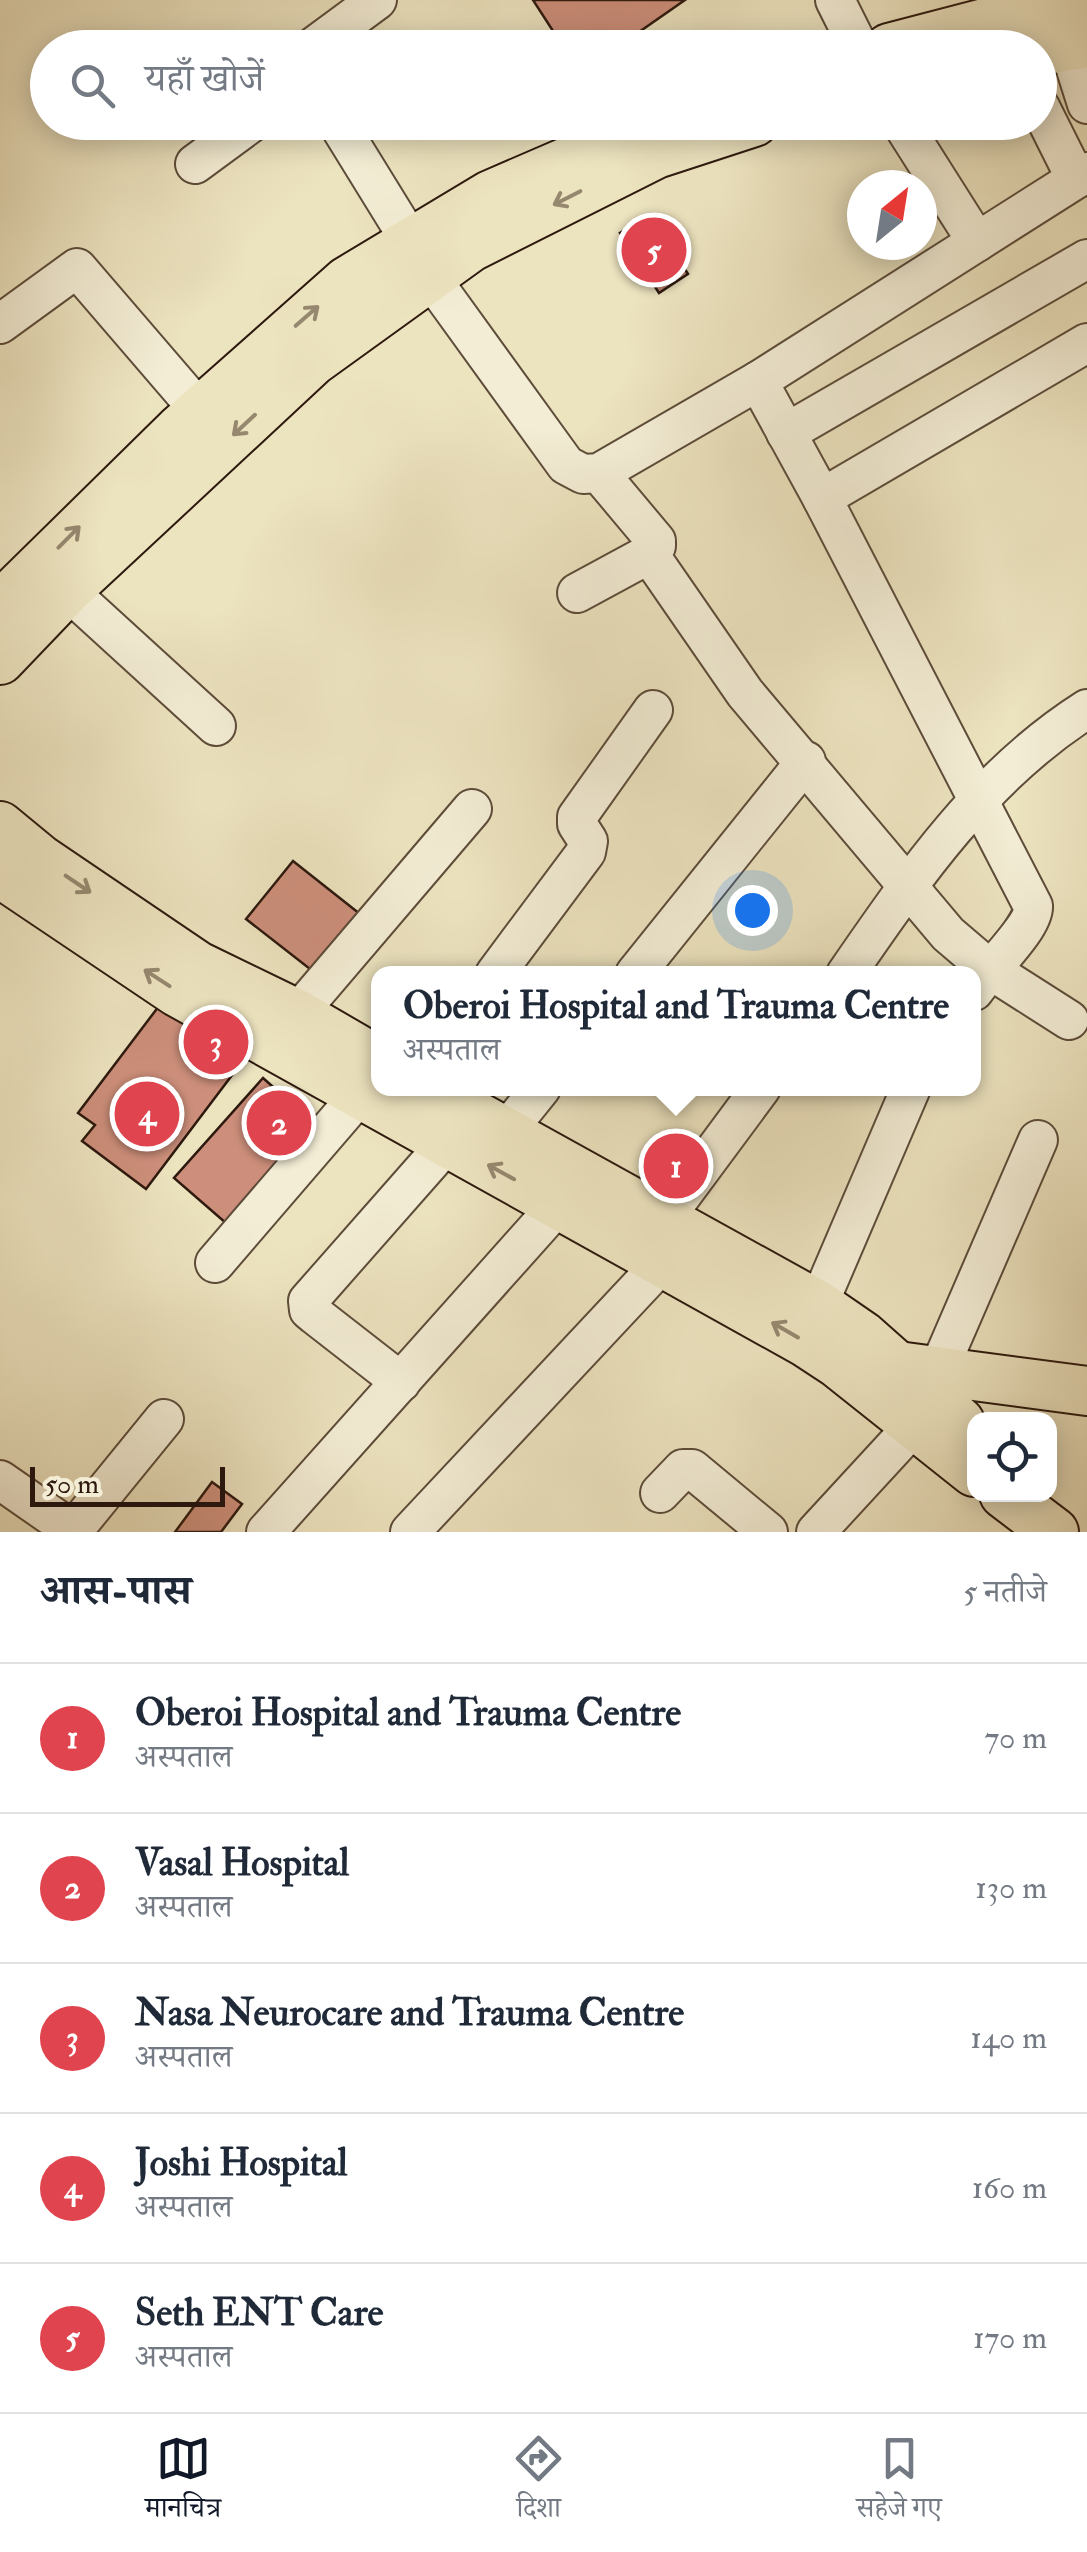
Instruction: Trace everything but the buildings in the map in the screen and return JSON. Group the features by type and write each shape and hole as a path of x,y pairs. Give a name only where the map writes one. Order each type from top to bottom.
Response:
{"main road":[{"path":"1020,30 1057,25"},
{"path":"0,660 67,590 490,195 620,140"},
{"path":"0,606 200,411 347,282 471,247 656,154 699,140"},
{"path":"0,826 40,859 198,966 296,1014 370,1077"},
{"path":"0,873 177,992 370,1077"},
{"path":"393,1096 448,1142 559,1204 663,1240 818,1305 863,1336 920,1391 967,1428"},
{"path":"440,1096 663,1240 837,1363 920,1391 1087,1391"},
{"path":"837,1363 920,1391 967,1462"},
{"path":"1026,1512 1087,1522"}],"street":[{"path":"336,30 377,0"},
{"path":"835,0 849,30"},
{"path":"1057,25 1087,104"},
{"path":"347,140 421,260 566,465 583,474 599,473 758,381 1082,175 1057,135"},
{"path":"195,164 228,140"},
{"path":"912,140 977,242"},
{"path":"786,432 1087,259"},
{"path":"0,324 77,268 200,411"},
{"path":"822,498 1087,344"},
{"path":"758,381 1033,906 1034,914 981,980 1069,1020"},
{"path":"577,593 649,554 656,546 656,541 599,473"},
{"path":"649,554 745,693 806,761 971,966"},
{"path":"67,590 216,726"},
{"path":"851,966 906,886 976,799 1061,726 1087,709"},
{"path":"501,966 586,852 588,841 576,824 577,817 653,710"},
{"path":"640,966 806,761"},
{"path":"296,1014 472,810"},
{"path":"215,1264 370,1077"},
{"path":"504,1134 535,1096"},
{"path":"410,1532 663,1240 757,1096"},
{"path":"818,1305 908,1096"},
{"path":"816,1532 920,1391 1038,1140"},
{"path":"401,1382 309,1310 308,1301 448,1142"},
{"path":"266,1532 559,1204"},
{"path":"0,1480 73,1532 164,1419"},
{"path":"660,1493 684,1469 692,1469 768,1532"}],"place":[{"name":"Seth ENT Care","path":"654,250"},
{"name":"Nasa Neurocare and Trauma Centre","path":"216,1042"},
{"name":"Joshi Hospital","path":"147,1114"},
{"name":"Vasal Hospital","path":"279,1123"},
{"name":"Oberoi Hospital and Trauma Centre","path":"676,1166"}]}
